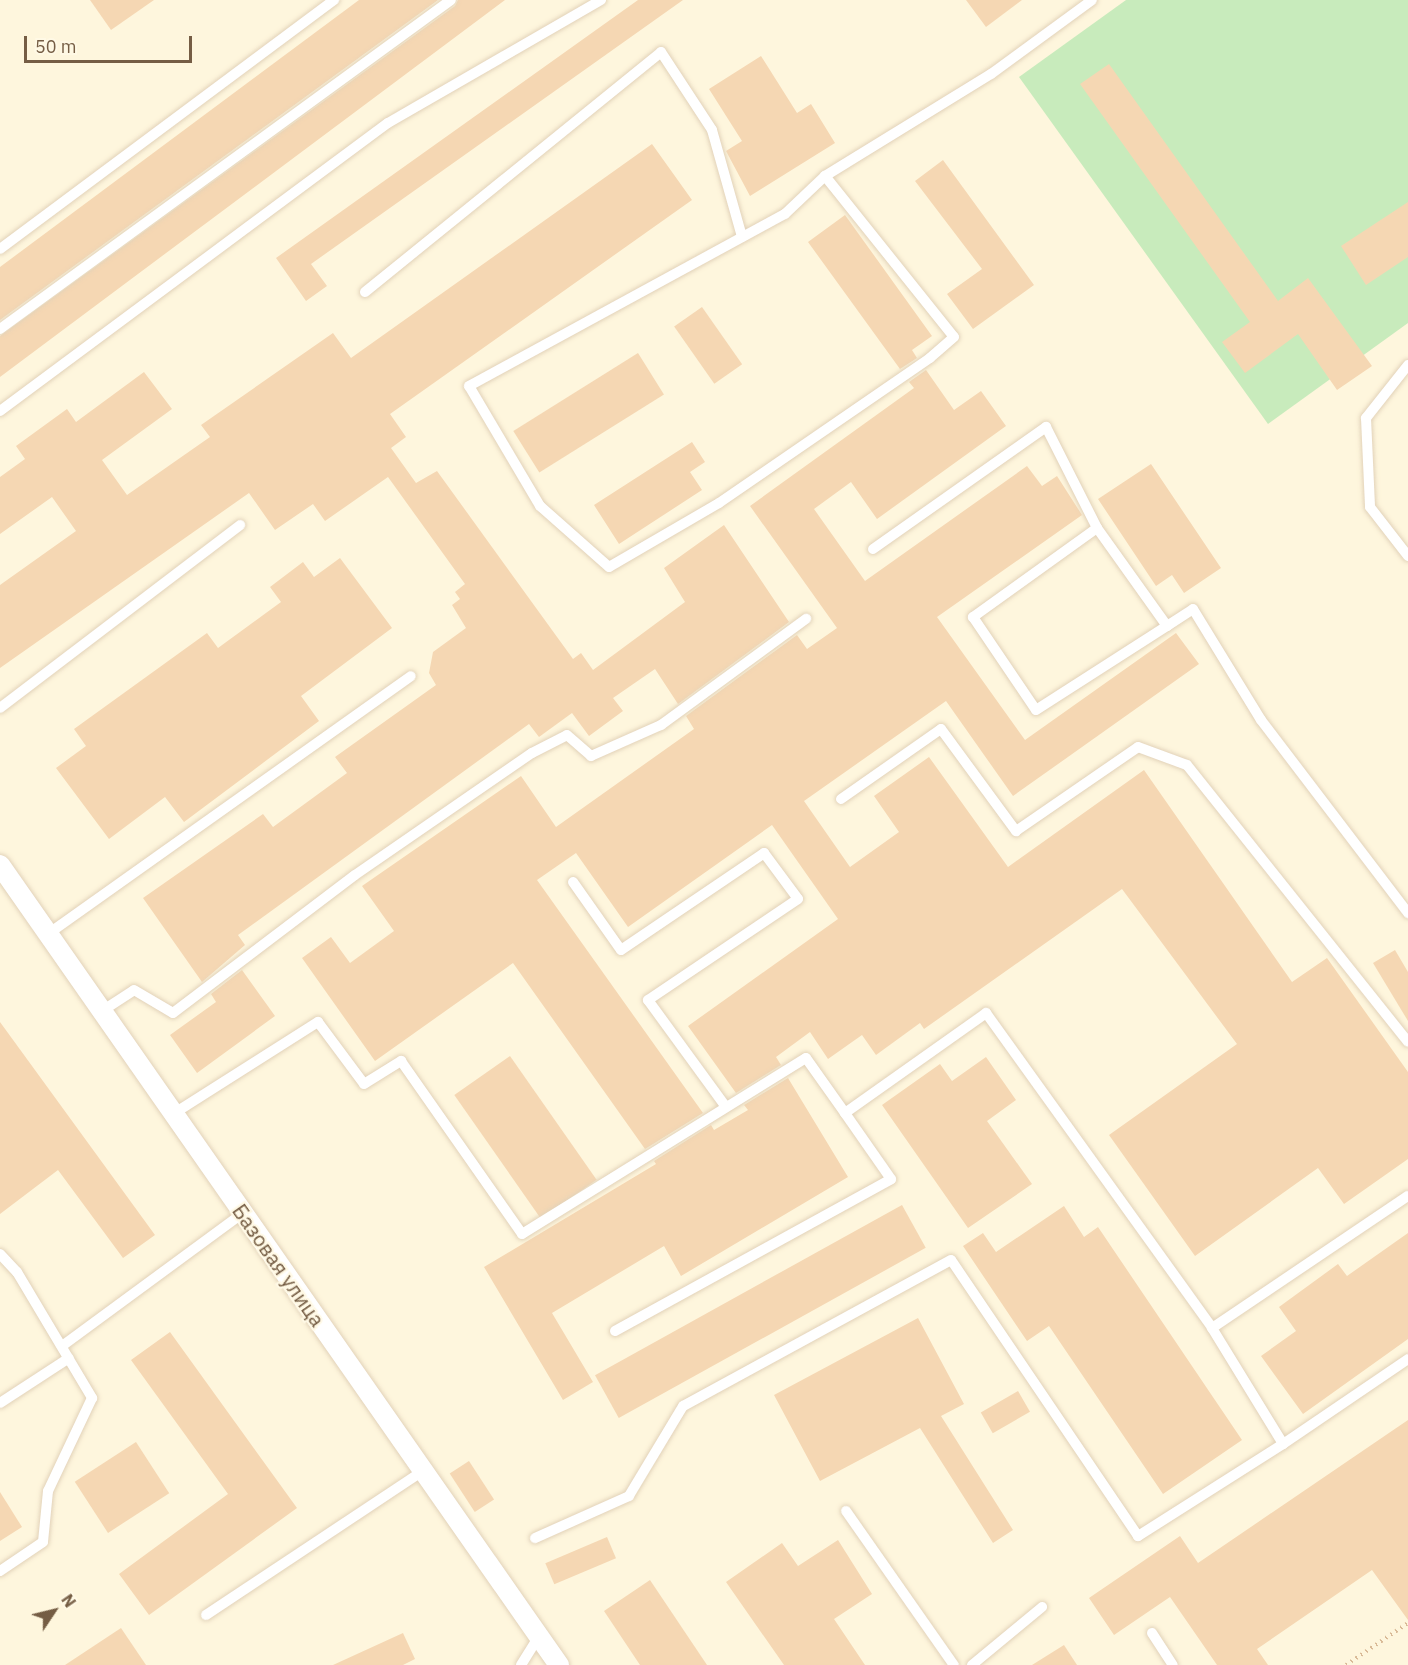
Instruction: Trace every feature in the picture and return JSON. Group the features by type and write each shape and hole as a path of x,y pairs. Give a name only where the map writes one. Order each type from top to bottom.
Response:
{"street":[{"name":"Базовая улица","path":"1,867 559,1665"}],"lane":[{"path":"0,249 334,0"},
{"path":"0,329 451,0"},
{"path":"0,411 388,123 601,0"},
{"path":"825,176 954,337 930,358 719,503 609,567 540,506 469,386 785,214 825,176 991,74 1092,0"},
{"path":"365,292 661,52 712,130 742,237"},
{"path":"1408,365 1366,418 1370,507 1408,556"},
{"path":"873,549 1046,428 1097,528 1167,626"},
{"path":"0,708 240,525"},
{"path":"1097,528 973,617 1036,710 1193,609 1261,720 1408,913"},
{"path":"102,1011 134,990 173,1013 355,875 532,753 567,735 591,756 661,724 806,619"},
{"path":"48,934 411,676"},
{"path":"841,799 941,729 1016,831 1138,747 1187,765 1408,1041"},
{"path":"573,882 621,950 764,853 798,899 648,1000 726,1107"},
{"path":"845,1113 986,1013 1212,1328 1283,1444"},
{"path":"173,1114 318,1022 364,1084 401,1061 522,1234 806,1058 891,1179 615,1331"},
{"path":"1212,1328 1408,1196"},
{"path":"62,1347 243,1213"},
{"path":"0,1254 17,1272 92,1398 48,1491 43,1542 0,1571"},
{"path":"535,1538 629,1496 684,1406 951,1260 1137,1536 1283,1444 1408,1359"},
{"path":"0,1403 69,1358"},
{"path":"206,1615 423,1471"},
{"path":"846,1511 954,1665"},
{"path":"972,1665 1042,1606"},
{"path":"1152,1633 1173,1665"},
{"path":"521,1665 539,1636"}],"path":[{"path":"1346,1665 1408,1623"}],"green space":[{"path":"1126,0 1408,0 1408,323 1268,424 1019,77"}],"building":[{"path":"90,0 154,0 111,30"},
{"path":"359,0 438,0 0,320 0,267"},
{"path":"458,0 505,0 0,377 0,336 455,6"},
{"path":"638,0 683,0 311,264 327,286 306,301 276,258"},
{"path":"966,0 1022,0 986,27"},
{"path":"761,56 797,113 811,104 835,143 750,196 726,151 742,141 709,89"},
{"path":"1109,64 1278,301 1308,278 1372,366 1337,390 1298,334 1245,373 1222,342 1250,322 1080,84"},
{"path":"652,144 692,200 390,414 406,437 391,448 416,483 437,471 573,659 581,653 593,670 685,602 664,568 724,525 789,622 678,704 655,669 613,698 623,711 589,736 572,713 539,737 529,724 238,935 245,945 202,982 143,898 263,814 273,827 347,773 335,757 436,685 429,673 433,652 466,628 452,605 460,599 455,592 465,584 388,477 325,521 313,504 275,530 249,493 0,668 0,585 76,531 52,497 0,534 0,477 25,459 16,446 67,409 76,422 144,372 172,409 102,460 127,495 210,437 201,425 333,333 351,358"},
{"path":"943,160 1034,285 973,329 947,294 982,269 915,181"},
{"path":"1408,202 1408,257 1366,285 1341,246"},
{"path":"845,215 932,336 912,350 917,358 900,369 808,242"},
{"path":"702,307 742,364 714,384 674,327"},
{"path":"638,353 664,395 539,472 513,431"},
{"path":"926,370 954,410 981,391 1006,426 877,519 851,482 814,509 865,581 1027,466 1042,486 1057,476 1082,515 937,617 1025,740 1176,633 1199,664 1013,796 946,701 804,801 850,867 899,832 874,796 929,757 1008,867 1144,770 1292,982 1327,958 1408,1072 1408,1159 1344,1204 1318,1168 1195,1256 1109,1135 1237,1044 1122,889 924,1029 920,1023 876,1055 862,1035 828,1059 810,1032 776,1057 781,1065 736,1093 688,1026 838,919 772,825 628,927 576,853 537,880 703,1113 645,1149 513,963 375,1061 302,958 331,937 350,963 394,931 362,886 521,776 556,827 694,729 686,716 797,635 807,649 837,628 750,506 914,388 909,382"},
{"path":"692,442 705,462 690,472 702,490 619,544 594,505"},
{"path":"1151,464 1221,568 1184,593 1172,575 1156,586 1098,499"},
{"path":"340,558 392,628 301,696 319,721 184,822 165,797 109,839 56,768 86,746 74,729 207,633 218,648 281,602 270,587 303,562 314,577"},
{"path":"1395,950 1408,972 1408,1021 1373,963"},
{"path":"242,970 275,1016 197,1073 170,1035 216,1002 211,994"},
{"path":"0,1022 155,1235 123,1258 58,1170 0,1214"},
{"path":"510,1056 597,1180 541,1219 454,1095"},
{"path":"986,1057 1016,1100 987,1121 1032,1184 968,1228 882,1105 940,1064 952,1081"},
{"path":"788,1078 848,1177 681,1276 664,1246 552,1313 593,1382 563,1400 484,1267 656,1164 654,1161 711,1125 714,1130 748,1110 744,1105"},
{"path":"902,1205 926,1248 619,1418 595,1375"},
{"path":"1064,1206 1084,1237 1098,1227 1242,1440 1163,1494 1049,1326 1027,1341 963,1246 983,1233 996,1252"},
{"path":"1408,1233 1408,1339 1303,1414 1261,1356 1296,1331 1279,1307 1338,1264 1347,1276"},
{"path":"918,1318 964,1404 941,1416 1013,1530 993,1543 920,1428 820,1481 774,1395"},
{"path":"170,1332 297,1508 149,1615 119,1574 228,1494 131,1360"},
{"path":"1018,1391 1030,1412 993,1433 981,1412"},
{"path":"1408,1420 1408,1620 1372,1570 1257,1649 1268,1665 1217,1665 1170,1597 1114,1635 1089,1598 1180,1536 1198,1563"},
{"path":"136,1442 169,1493 108,1533 75,1482"},
{"path":"469,1461 494,1500 475,1512 450,1474"},
{"path":"0,1492 22,1527 0,1541"},
{"path":"607,1537 616,1558 554,1584 545,1563"},
{"path":"838,1540 872,1594 834,1619 865,1665 784,1665 726,1582 782,1543 798,1566"},
{"path":"650,1580 707,1665 640,1665 604,1611"},
{"path":"121,1628 146,1665 65,1665"},
{"path":"403,1633 415,1659 403,1665 333,1665"},
{"path":"1064,1645 1077,1665 1032,1665"}]}
